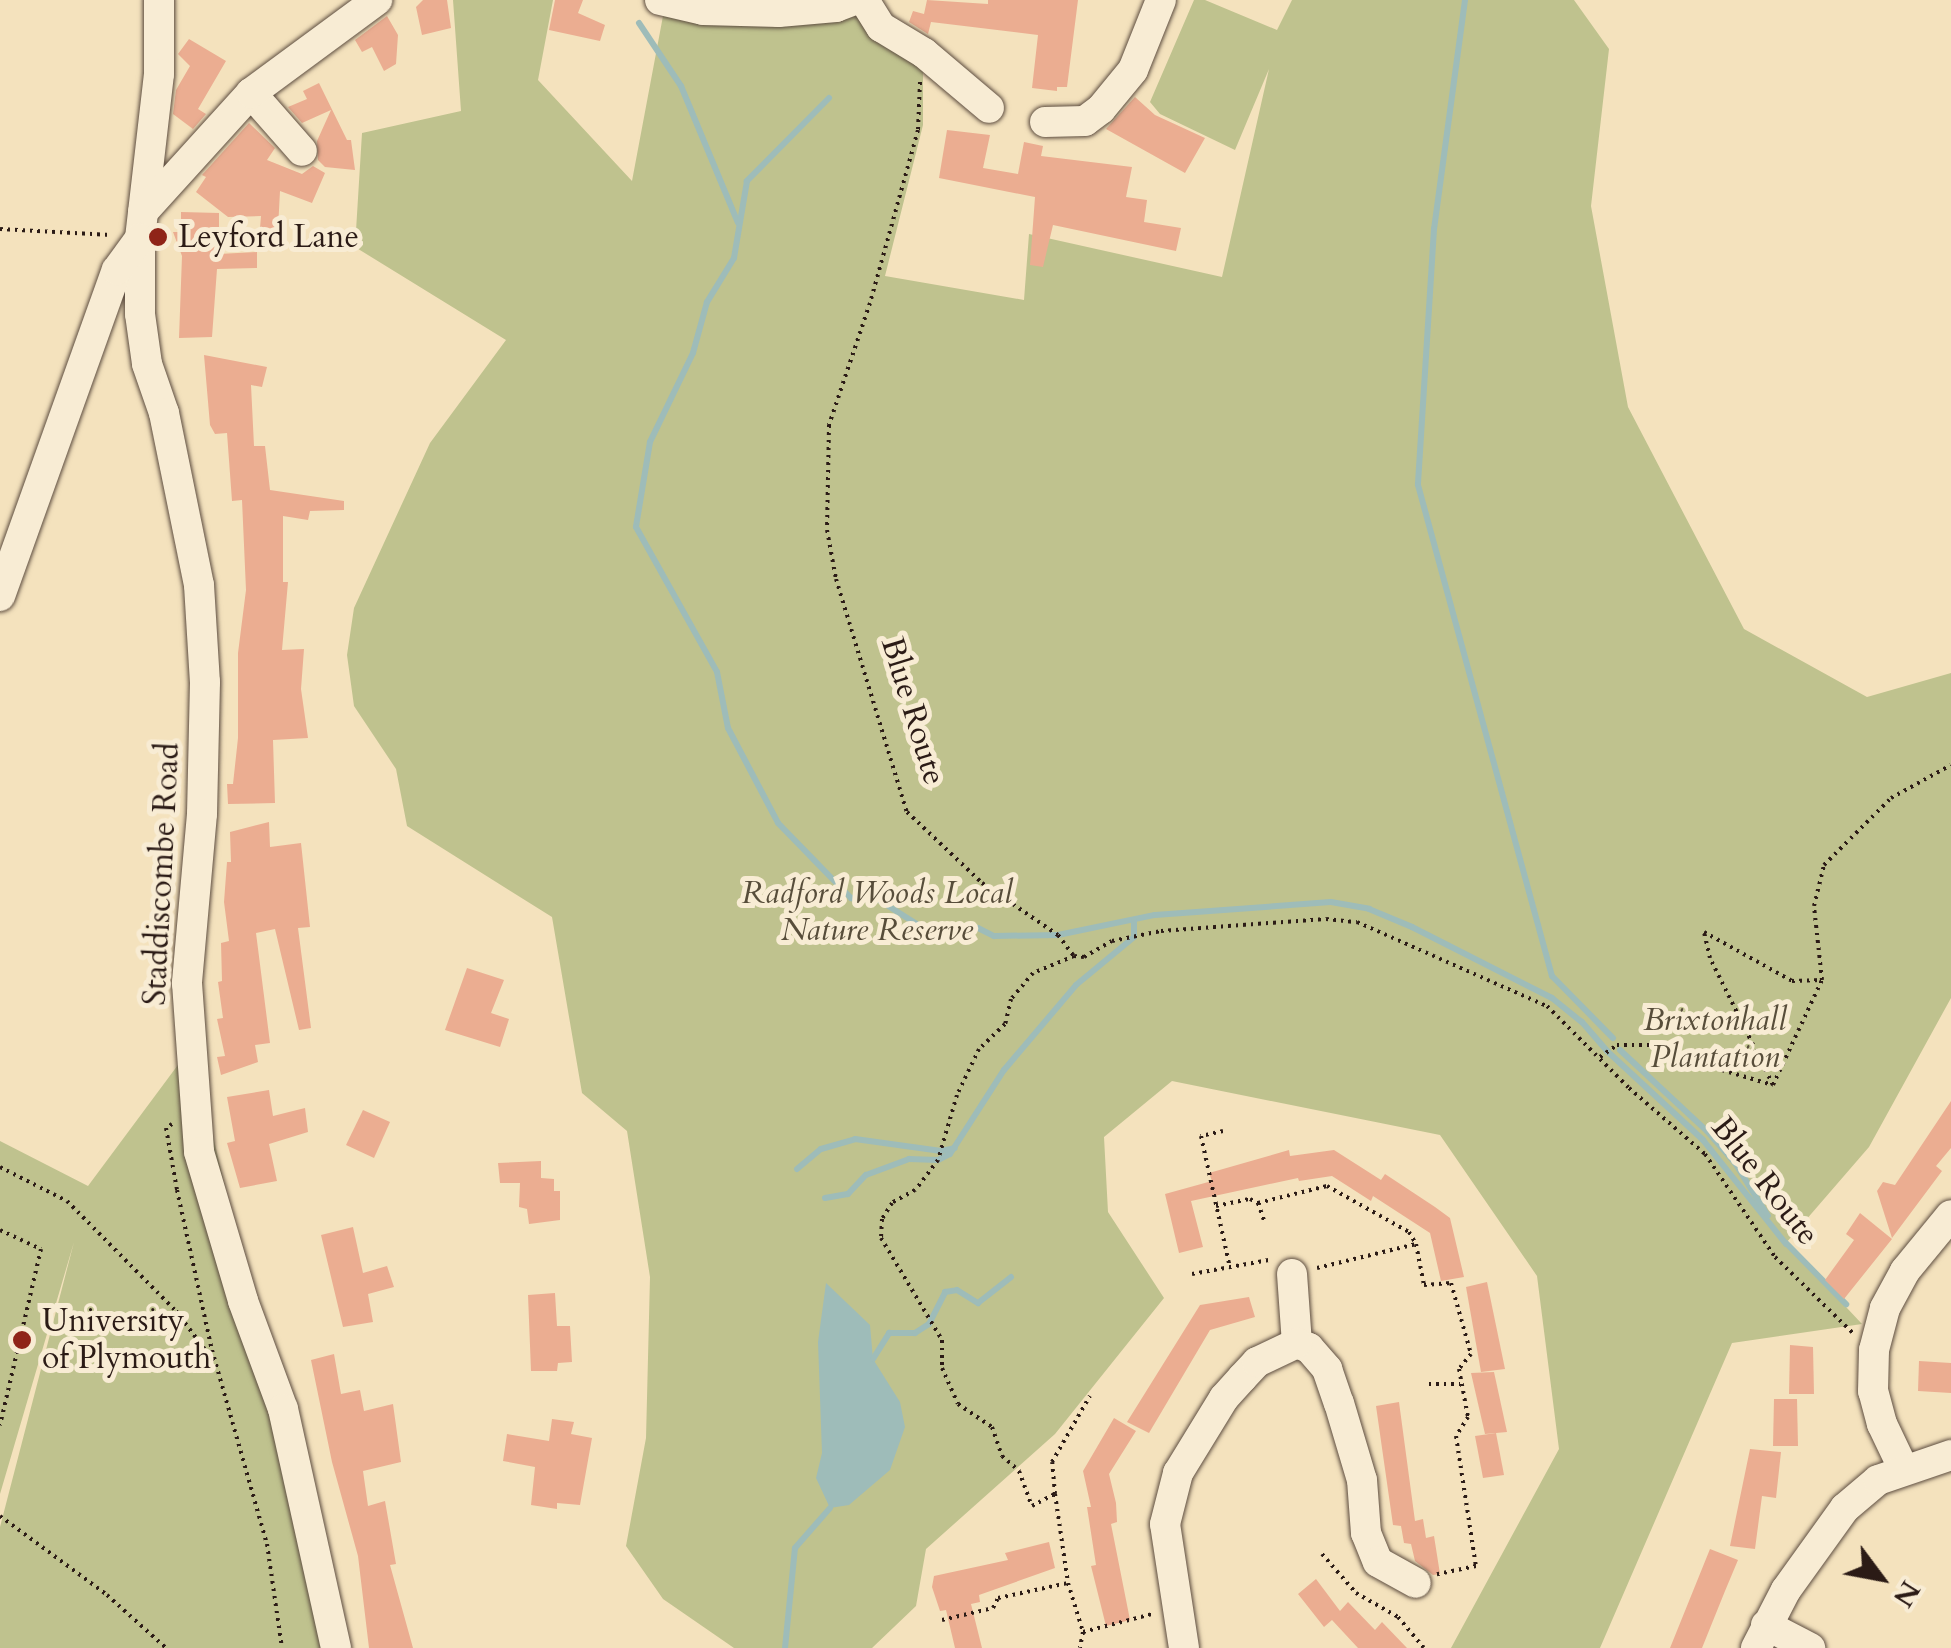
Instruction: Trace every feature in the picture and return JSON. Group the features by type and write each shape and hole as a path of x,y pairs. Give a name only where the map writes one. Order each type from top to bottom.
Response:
{"street":[{"name":"Staddiscombe Road","path":"159,0 159,74 142,225 140,314 147,364 164,414 200,604 205,682 202,814 187,983 199,1152 243,1301 283,1409 336,1648"},
{"path":"0,596 116,270 142,225 251,93 377,0"},
{"path":"660,0 703,10 779,12 836,7 854,0"},
{"path":"864,0 881,26 990,108"},
{"path":"1045,122 1086,121 1102,109 1133,70 1162,0"},
{"path":"251,93 302,151"},
{"path":"1903,1468 1882,1424 1873,1391 1874,1350 1885,1308 1905,1271 1951,1215"},
{"path":"1286,1272 1297,1343"},
{"path":"1184,1648 1165,1524 1178,1473 1224,1398 1249,1370 1276,1350 1297,1343 1309,1348 1327,1368 1362,1480 1366,1533 1378,1562 1414,1582"},
{"path":"1810,1648 1761,1636 1845,1508 1878,1480 1903,1468 1951,1455"}],"path":[{"name":"Blue Route","path":"917,50 918,130 870,302 829,425 827,530 836,579 907,812 982,883 1050,930 1074,956 1084,957 1112,941 1161,931 1326,920 1357,922 1548,1006 1705,1154 1776,1257 1874,1350"},
{"path":"0,229 142,225"},
{"path":"1774,1085 1822,980 1814,906 1824,865 1891,798 1951,766"},
{"name":"Blue Route","path":"1774,1085 1710,958 1704,932 1792,982 1822,980"},
{"path":"1056,1494 1032,1506 1019,1471 1002,1456 992,1428 958,1404 948,1387 942,1340 890,1259 881,1238 882,1218 892,1203 915,1190 938,1160 956,1095 979,1050 1005,1024 1011,999 1034,973 1074,956"},
{"name":"Blue Route","path":"1600,1056 1612,1048 1638,1042 1662,1045 1722,1070 1774,1085"},
{"path":"196,1107 166,1128 217,1367 267,1544 282,1648"},
{"path":"1223,1130 1201,1136 1230,1268"},
{"path":"0,1167 67,1201 176,1311 217,1367"},
{"path":"1216,1206 1250,1200 1258,1203 1327,1186 1409,1232 1416,1244 1424,1285 1450,1282 1471,1354 1459,1370 1468,1417 1456,1436 1476,1566 1414,1582"},
{"path":"1258,1203 1264,1220"},
{"path":"0,1230 41,1249 0,1424"},
{"path":"1192,1274 1230,1268 1286,1272 1313,1269 1416,1244"},
{"path":"1429,1384 1462,1384"},
{"path":"1080,1648 1083,1632 1068,1583 1052,1462 1090,1396"},
{"path":"0,1516 107,1596 166,1648"},
{"path":"1322,1554 1356,1593 1398,1617 1424,1648"},
{"path":"942,1620 993,1608 998,1598 1068,1583"},
{"path":"1083,1632 1152,1614 1161,1625"}],"green space":[{"name":"Radford Woods Local Nature Reserve","path":"453,0 553,0 538,80 632,181 666,0 816,0 875,19 923,66 923,125 885,276 1024,300 1029,234 1222,277 1269,69 1235,150 1160,114 1150,102 1194,0 1205,0 1277,30 1292,0 1574,0 1609,49 1591,206 1628,407 1744,629 1867,697 1951,673 1951,998 1869,1147 1786,1243 1862,1324 1732,1343 1600,1648 1451,1648 1559,1449 1537,1276 1440,1135 1172,1081 1104,1137 1108,1212 1164,1298 1055,1434 926,1549 916,1606 872,1648 734,1648 663,1599 626,1546 646,1438 650,1277 627,1131 582,1093 552,917 407,826 396,769 354,706 347,655 354,608 430,443 506,340 355,247 362,133 461,111"},
{"path":"192,1046 333,1648 0,1648 0,1527 74,1242 0,1494 0,1141 88,1186"}],"water":[{"path":"826,1283 870,1325 873,1359 900,1402 905,1427 890,1470 849,1505 830,1508 816,1478 822,1453 818,1342"}],"building":[{"path":"423,0 447,0 451,28 422,35 416,7"},
{"path":"555,0 583,0 578,13 605,25 600,41 549,30"},
{"path":"927,0 988,4 988,0 1078,0 1067,87 1057,87 1057,91 1032,88 1038,35 931,22 928,34 909,22 913,11 924,14"},
{"path":"387,16 398,35 396,64 384,71 372,47 362,52 355,40"},
{"path":"189,39 226,61 198,109 206,114 193,129 173,114 176,90 190,66 178,54"},
{"path":"319,83 347,140 351,140 355,170 325,167 318,160 317,141 331,110 302,123 288,107 307,99 303,91"},
{"path":"1135,97 1155,115 1205,138 1185,173 1106,129"},
{"path":"249,123 275,148 267,160 302,174 313,166 325,173 312,203 280,191 278,229 260,228 261,216 228,217 196,192 206,177 202,175"},
{"path":"947,130 990,135 983,168 1018,174 1024,142 1043,146 1041,156 1132,167 1126,197 1147,200 1144,222 1181,228 1176,251 1053,225 1043,267 1030,265 1035,197 939,178"},
{"path":"181,212 219,213 219,254 257,252 257,268 217,269 212,337 179,338 182,256 173,232 181,232"},
{"path":"204,355 267,367 262,387 251,385 254,446 265,446 270,490 344,501 344,510 310,511 308,520 283,516 283,582 288,582 282,650 304,649 301,689 308,738 273,740 275,803 228,804 227,784 233,784 238,738 238,653 246,590 242,500 232,501 227,433 215,434 210,425"},
{"path":"269,822 270,847 301,843 310,927 298,928 311,1028 299,1030 275,929 256,933 270,1043 255,1045 258,1062 221,1075 217,1057 225,1056 217,1019 223,1018 218,982 222,981 221,943 229,941 224,902 227,862 231,862 230,832"},
{"path":"467,968 504,980 491,1013 509,1019 500,1047 445,1030"},
{"path":"269,1090 273,1116 305,1108 308,1132 269,1144 277,1181 240,1188 227,1143 235,1141 227,1097"},
{"path":"1951,1101 1951,1148 1936,1166 1942,1171 1892,1238 1877,1191 1883,1182 1895,1185"},
{"path":"363,1110 390,1122 374,1158 346,1145"},
{"path":"1289,1150 1290,1156 1334,1150 1381,1180 1385,1174 1435,1207 1450,1218 1464,1277 1441,1281 1430,1233 1373,1196 1371,1201 1332,1176 1299,1181 1298,1178 1191,1201 1203,1247 1179,1253 1165,1194 1212,1181 1209,1173"},
{"path":"541,1161 541,1178 554,1179 554,1191 560,1191 560,1220 529,1224 527,1209 519,1207 520,1183 500,1183 498,1163"},
{"path":"1860,1213 1892,1239 1844,1299 1825,1280 1854,1240 1846,1234"},
{"path":"353,1227 363,1273 387,1266 394,1287 368,1294 373,1322 343,1327 321,1235"},
{"path":"1487,1282 1505,1369 1481,1372 1466,1287"},
{"path":"555,1293 557,1326 570,1326 572,1362 558,1363 557,1371 531,1371 528,1295"},
{"path":"1249,1297 1255,1317 1210,1330 1149,1433 1127,1422 1200,1305"},
{"path":"1790,1345 1813,1347 1814,1394 1789,1394"},
{"path":"334,1354 341,1394 360,1390 364,1411 393,1404 401,1462 363,1471 368,1506 385,1501 396,1564 390,1565 413,1648 369,1648 358,1556 332,1462 311,1360"},
{"path":"1919,1361 1951,1363 1951,1393 1918,1391"},
{"path":"1494,1372 1507,1432 1485,1434 1471,1373"},
{"path":"1774,1399 1797,1399 1798,1446 1773,1446"},
{"path":"1399,1402 1415,1521 1423,1519 1426,1538 1434,1536 1440,1574 1433,1575 1415,1561 1411,1544 1404,1543 1401,1526 1393,1525 1376,1406"},
{"path":"1114,1418 1136,1431 1109,1474 1117,1522 1111,1524 1130,1620 1106,1626 1091,1566 1096,1565 1083,1471"},
{"path":"552,1419 574,1422 571,1434 592,1438 580,1505 557,1503 557,1509 531,1505 535,1467 503,1461 507,1434 549,1441"},
{"path":"1496,1433 1504,1475 1483,1478 1475,1436"},
{"path":"1750,1449 1781,1452 1776,1498 1762,1496 1755,1549 1730,1546"},
{"path":"1049,1542 1055,1568 979,1595 980,1602 971,1604 982,1648 955,1648 946,1610 940,1611 932,1587 934,1576 1008,1560 1005,1553"},
{"path":"1710,1549 1738,1560 1702,1648 1670,1648"},
{"path":"1316,1579 1340,1611 1348,1602 1375,1630 1382,1622 1407,1648 1358,1648 1332,1620 1324,1627 1298,1594"}],"waterway":[{"path":"1465,0 1434,229 1418,485 1552,976 1613,1038"},
{"path":"639,23 681,86 738,223"},
{"path":"829,98 747,181 734,258 707,302 693,353 650,442 636,527 717,672 728,728 778,823 851,898 874,897 931,933 978,928 994,936 1058,935 1155,915 1331,902 1369,909 1552,998 1582,1022 1607,1051 1703,1140 1786,1244"},
{"path":"825,1198 848,1194 866,1175 909,1159 938,1160 950,1154 1004,1070 1076,985 1134,937 1134,920"},
{"path":"1620,1050 1707,1131 1735,1163 1768,1216"},
{"path":"797,1169 821,1149 855,1139 941,1151 955,1148"},
{"path":"1786,1243 1846,1304"},
{"path":"873,1359 889,1333 915,1333 929,1324 945,1292 957,1290 978,1303 1011,1277"},
{"path":"785,1648 795,1548 830,1508"}],"place":[{"name":"Leyford Lane","path":"158,237"},
{"name":"University of Plymouth","path":"22,1340"}],"park label":[{"name":"Brixtonhall Plantation","path":"1715,1040"}]}
